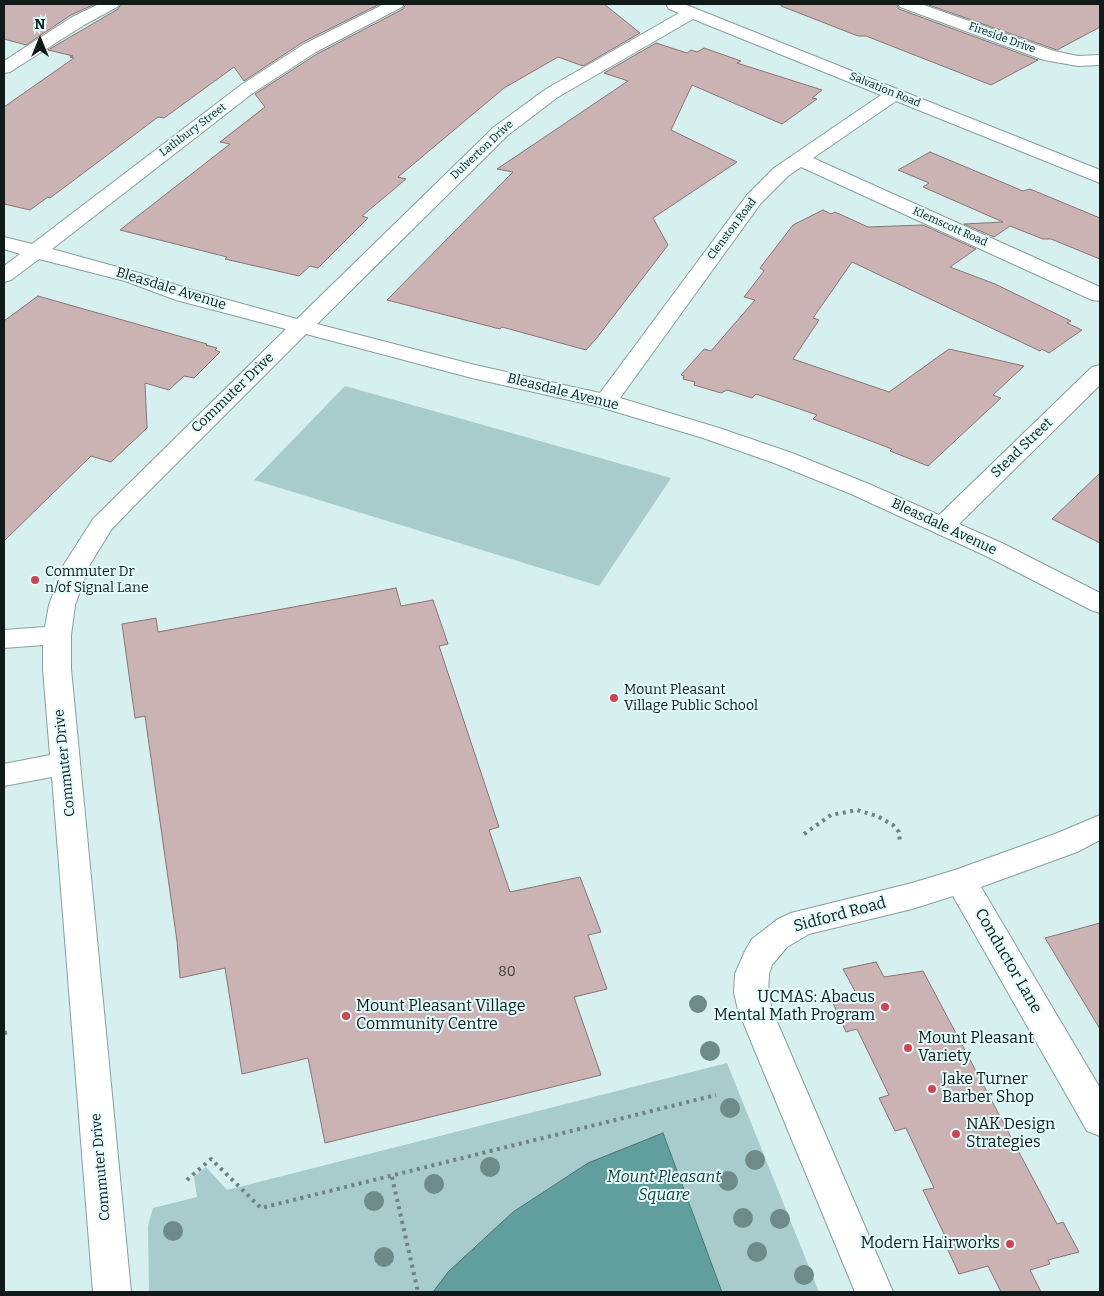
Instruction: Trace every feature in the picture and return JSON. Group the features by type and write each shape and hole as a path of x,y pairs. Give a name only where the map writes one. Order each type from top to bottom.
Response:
{"street":[{"path":"4,68 78,21 111,4"},
{"name":"Lathbury Street","path":"4,276 247,89 276,69 351,25 396,4"},
{"name":"Salvation Road","path":"669,4 1100,178"},
{"name":"Fireside Drive","path":"906,4 1050,56 1078,61 1100,60"},
{"name":"Dulverton Drive","path":"301,325 500,131 552,93 692,13"},
{"name":"Clenston Road","path":"606,401 754,199 774,178 894,94"},
{"name":"Klemscott Road","path":"799,160 1100,294"},
{"name":"Bleasdale Avenue","path":"4,243 132,277 184,295 472,371 606,401 711,434 783,458 943,525 1063,583 1100,604"},
{"name":"Commuter Drive","path":"112,1292 59,705 57,635 62,605 76,566 102,525 147,477 301,325"},
{"name":"Stead Street","path":"943,525 1100,372"},
{"path":"4,639 57,635"},
{"path":"4,775 65,763"},
{"name":"Sidford Road","path":"874,1292 755,1010 751,993 752,974 756,961 764,949 789,928 802,922 912,896 961,881 1058,846 1100,827"},
{"name":"Conductor Lane","path":"961,881 1100,1120"}],"path":[{"path":"804,834 831,815 857,810 877,816 893,825 899,832 900,843"},
{"path":"4,1033 10,1032"},
{"path":"187,1180 211,1159 262,1208 392,1177 716,1094"},
{"path":"392,1177 418,1292"}],"green space":[{"path":"345,386 671,478 599,586 254,480"},
{"name":"Mount Pleasant Square","path":"727,1063 819,1292 149,1292 148,1226 153,1208 197,1197 194,1177 206,1167 227,1190"}],"shaded area":[{"path":"663,1133 722,1292 433,1292 448,1272 513,1212 588,1163"}],"building":[{"path":"4,4 95,4 71,15 26,45 4,39"},
{"path":"121,4 380,4 303,42 244,81 234,67 164,118 158,117 50,198 48,197 30,210 4,204 4,107 74,58 70,57 73,56 48,50 118,9"},
{"path":"406,4 604,4 640,33 583,66 558,57 504,88 398,177 406,179 362,216 368,218 318,268 310,266 299,276 225,259 227,257 120,230 230,144 220,142 265,107 255,94 317,54 403,9"},
{"path":"781,4 896,4 899,9 1038,60 991,85 866,36 858,36 781,6"},
{"path":"926,4 1100,4 1100,27 1057,50"},
{"path":"656,43 687,53 691,50 697,52 704,48 741,61 737,63 822,90 812,98 817,99 782,124 692,85 671,130 737,162 653,218 668,245 586,350 502,327 500,329 387,300 513,172 497,169 628,81 604,73"},
{"path":"930,152 1023,191 1030,189 1100,218 1100,259 1051,239 1043,239 1010,226 994,237 964,224 1003,222 923,187 929,183 898,170"},
{"path":"823,210 831,214 835,212 868,227 923,225 976,249 950,267 995,284 1071,321 1067,323 1082,330 1049,353 1042,349 1040,351 852,262 813,318 819,320 793,359 889,392 949,349 1024,366 993,395 1001,398 928,466 890,451 892,449 813,419 817,415 756,394 752,398 727,390 721,393 694,385 695,382 683,379 684,376 681,375 704,349 711,351 755,300 744,297 764,271 760,268 793,225"},
{"path":"38,296 207,344 217,348 215,350 220,352 194,378 184,376 169,390 145,383 147,428 111,462 91,456 4,541 4,321"},
{"path":"1100,473 1100,543 1052,519"},
{"path":"396,588 401,606 433,600 448,644 439,646 499,827 489,830 510,892 580,877 601,932 588,935 607,989 574,997 601,1075 325,1143 308,1058 242,1074 225,968 180,978 177,941 145,716 135,718 122,624 156,618 158,632"},
{"path":"1100,923 1100,1029 1045,938"},
{"path":"876,962 884,977 923,971 1057,1224 1063,1222 1079,1252 1048,1260 1050,1264 1030,1270 1041,1292 1001,1292 988,1266 959,1274 942,1237 945,1236 923,1190 934,1188 906,1128 895,1131 879,1098 889,1095 857,1029 846,1032 832,1001 857,995 843,969"}],"place":[{"name":"Commuter Dr n/of Signal Lane","path":"35,580"},
{"name":"Mount Pleasant Village Public School","path":"614,698"},
{"name":"UCMAS: Abacus Mental Math Program","path":"885,1007"},
{"name":"Mount Pleasant Village Community Centre","path":"346,1016"},
{"name":"Mount Pleasant Variety","path":"908,1048"},
{"name":"Jake Turner Barber Shop","path":"932,1089"},
{"name":"NAK Design Strategies","path":"956,1134"},
{"name":"Modern Hairworks","path":"1010,1244"}]}
